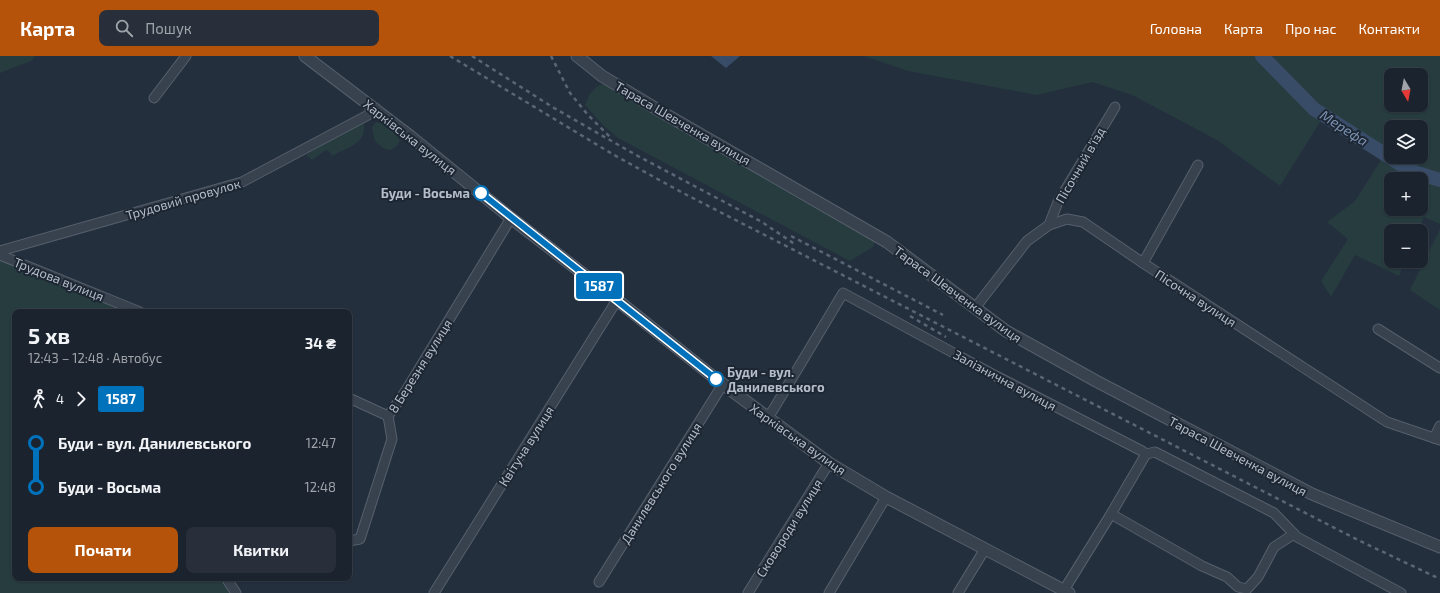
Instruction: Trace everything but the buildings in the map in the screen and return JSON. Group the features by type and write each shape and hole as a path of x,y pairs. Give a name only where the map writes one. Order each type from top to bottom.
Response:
{"street":[{"path":"154,98 186,56"},
{"name":"Харківська вулиця","path":"305,56 375,108 511,218 723,384 829,463 886,497 1067,592"},
{"name":"Тараса Шевченка вулиця","path":"577,56 602,76 660,111 886,242 1006,331 1089,378 1312,494 1440,547"},
{"name":"Пісочний в’їзд","path":"1049,225 1058,202 1115,107"},
{"name":"Трудовий провулок","path":"0,251 242,182 368,115 375,108"},
{"path":"1143,263 1198,165"},
{"name":"8 Березня вулиця","path":"352,540 360,539 392,439 388,416 405,392 511,218"},
{"name":"Пісочна вулиця","path":"976,308 1027,241 1049,225 1066,219 1083,222 1386,422 1437,439"},
{"name":"Трудова вулиця","path":"0,255 133,309"},
{"name":"Залізнична вулиця","path":"767,418 843,293 941,347 1146,454 1156,452 1274,513 1297,537 1401,593"},
{"name":"Квітуча вулиця","path":"434,593 617,300"},
{"path":"1378,329 1440,368"},
{"name":"Данилевського вулиця","path":"599,582 723,384"},
{"path":"352,399 388,416"},
{"path":"1437,439 1440,426"},
{"path":"1067,592 1146,454"},
{"name":"Сковороди вулиця","path":"748,593 829,463"},
{"path":"829,593 886,497"},
{"path":"1111,514 1202,566 1227,577 1238,587 1247,589 1258,577 1274,547 1294,534"},
{"path":"958,593 985,548"},
{"path":"228,581 236,593"}],"green space":[{"path":"0,56 35,56 31,61 0,73"},
{"path":"864,56 1440,56 1440,224 1424,217 1421,224 1384,224 1384,268 1402,268 1399,276 1355,255 1331,297 1321,281 1348,239 1327,222 1355,201 1383,157 1350,138 1322,119 1280,186 1217,140 1132,95 1092,82 1037,95 908,71"},
{"path":"608,83 873,235 875,242 873,247 850,261 618,138 604,126 585,105 589,96 596,87"},
{"path":"376,122 387,126 397,135 400,141 394,148 387,150 376,142 372,127"},
{"path":"363,123 364,131 362,137 359,141 349,147 332,156 330,152 326,150 312,160 306,155 330,140"},
{"path":"1440,229 1440,310 1410,290 1421,268 1428,268 1428,253"},
{"path":"0,258 121,309 12,309 12,581 223,581 232,593 0,593"}],"water":[{"path":"711,56 740,56 726,68"}],"waterway":[{"name":"Мерефа","path":"1262,56 1314,109 1411,171 1440,180"}],"railway":[{"path":"450,56 614,155 683,193 1360,541 1440,579"},
{"path":"472,56 554,108 636,155 762,222 796,245"},
{"path":"551,56 570,93 588,115 610,137"},
{"path":"791,236 943,315"},
{"path":"910,316 946,337"}],"bus line":[{"name":"1587","path":"481,193 716,379"}],"place":[{"name":"Буди - Восьма","path":"481,193"},
{"name":"Буди - вул. Данилевського","path":"716,379"}]}
